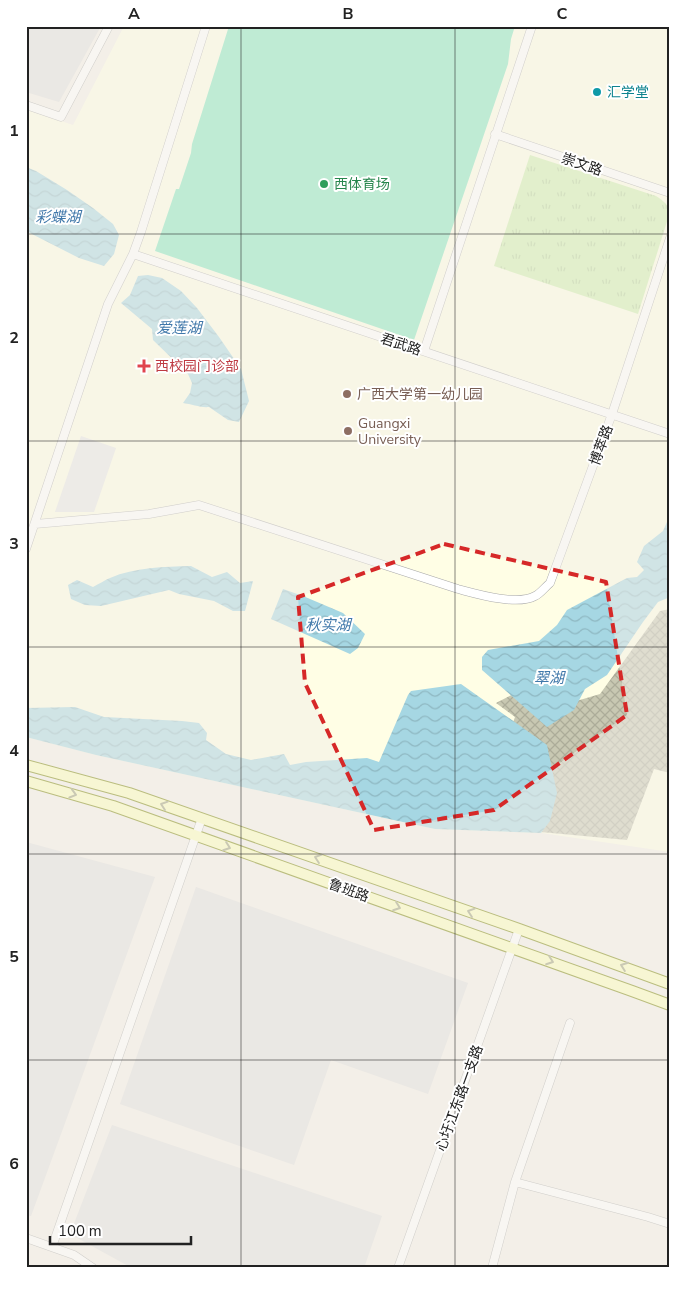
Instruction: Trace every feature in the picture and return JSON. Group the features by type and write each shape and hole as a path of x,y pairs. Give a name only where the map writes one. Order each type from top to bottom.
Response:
{"main road":[{"name":"鲁班路","path":"26,765 129,793 519,929 670,984"},
{"name":"鲁班路","path":"26,781 114,806 670,1005"}],"street":[{"path":"26,105 61,117 109,26"},
{"path":"26,549 108,304 133,254 141,232 206,26"},
{"path":"424,351 532,26"},
{"name":"崇文路","path":"495,134 670,193"},
{"name":"博萃路","path":"35,524 149,514 200,505 485,596 516,601 535,597 550,583 612,414 670,238"},
{"name":"君武路","path":"133,254 670,434"},
{"path":"52,1247 202,818"},
{"name":"心圩江东路一支路","path":"398,1268 519,929"},
{"path":"492,1268 516,1182 570,1023"},
{"path":"516,1182 648,1216 670,1224"},
{"path":"26,1238 74,1254 93,1268"}],"highlighted area":[{"path":"444,544 606,582 627,715 494,810 374,830 305,683 298,597"}],"shaded area":[{"path":"26,26 101,26 59,102 26,92"},
{"name":"Guangxi University","path":"124,26 670,26 670,852 541,833 435,829 96,755 26,737 26,109 73,125"},
{"path":"81,436 116,448 94,512 55,512"},
{"path":"670,609 670,773 654,769 627,840 476,826 515,717 496,703 523,689 553,708 600,694 660,611"},
{"path":"26,842 155,877 31,1216 26,1215"},
{"path":"196,887 468,983 428,1094 331,1060 294,1165 120,1104"},
{"path":"112,1125 382,1216 364,1268 132,1268 70,1234"}],"green space":[{"name":"西体育场","path":"229,26 515,26 511,39 508,64 414,340 155,251 176,189 179,189 191,153 192,144"},
{"path":"530,155 656,196 666,204 669,209 669,215 638,314 494,266"}],"water":[{"name":"彩蝶湖","path":"26,167 67,190 113,224 119,235 114,254 104,266 79,258 26,231"},
{"name":"爱莲湖","path":"148,275 162,278 181,291 197,308 241,369 249,401 239,422 228,420 209,407 183,403 190,393 192,383 188,374 153,340 152,329 121,303 130,295 138,276"},
{"name":"翠湖","path":"670,515 670,597 658,602 607,675 585,689 574,710 547,727 482,670 482,657 488,650 539,641 557,625 567,610 627,578 637,577 644,570 637,562 644,546 663,531"},
{"path":"191,566 212,577 227,572 240,583 253,581 245,611 233,611 214,601 179,594 169,590 101,606 85,605 71,599 68,585 77,580 93,587 110,578 129,572 150,568"},
{"name":"秋实湖","path":"283,589 343,613 365,634 358,648 350,654 271,619"},
{"path":"461,684 547,745 557,793 550,821 541,833 435,829 96,755 26,737 26,708 75,707 104,717 199,723 207,733 206,740 226,754 251,760 284,754 290,765 306,762 367,758 379,762 411,691"}],"place":[{"name":"汇学堂","path":"597,92"},
{"name":"西体育场","path":"324,184"},
{"name":"西校园门诊部","path":"144,366"},
{"name":"广西大学第一幼儿园","path":"347,394"},
{"name":"Guangxi University","path":"348,431"}]}
